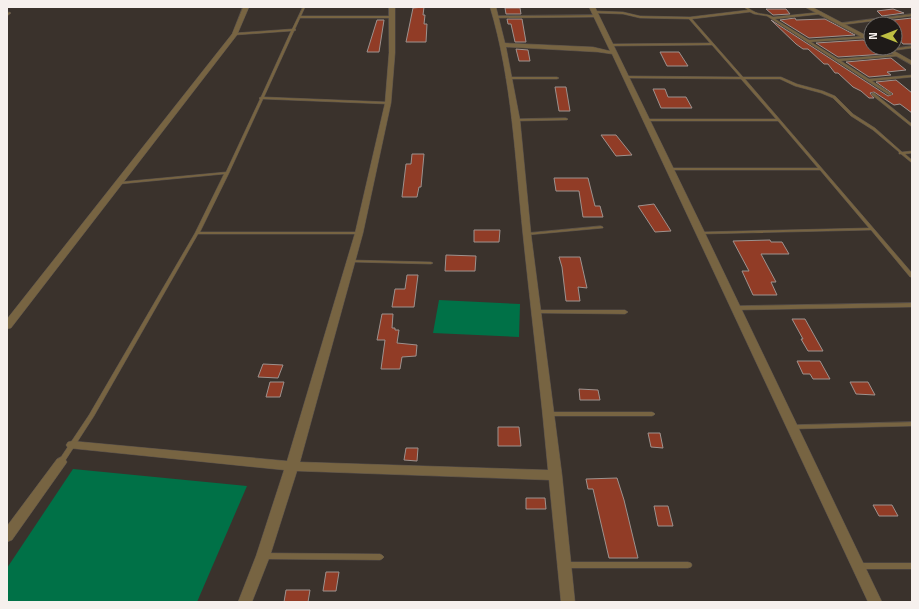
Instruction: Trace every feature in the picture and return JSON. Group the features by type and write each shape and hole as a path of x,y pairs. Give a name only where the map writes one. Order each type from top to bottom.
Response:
{"street":[{"path":"7,326 235,34 246,7"},
{"path":"493,7 502,45 516,120 527,234 556,475 568,602"},
{"path":"808,7 863,36"},
{"path":"245,602 263,556 292,466 352,262 388,103 392,53 393,12"},
{"path":"595,12 702,233 875,602"},
{"path":"502,45 541,45 567,49 612,49"},
{"path":"900,56 912,63"},
{"path":"72,445 292,466 556,475"},
{"path":"7,536 61,462"}],"lane":[{"path":"61,462 95,409 197,233 295,30 304,7"},
{"path":"745,7 757,14 766,14 773,18 890,94 873,94 912,126"},
{"path":"496,17 595,12 619,13 640,17 690,18 751,11"},
{"path":"300,17 393,12"},
{"path":"773,18 821,13"},
{"path":"841,24 912,15"},
{"path":"690,18 912,276"},
{"path":"235,34 295,30"},
{"path":"809,41 863,39"},
{"path":"612,49 713,44"},
{"path":"838,60 886,56"},
{"path":"869,80 912,76"},
{"path":"626,77 781,78 796,85 828,94 840,101 852,115 874,129 912,162"},
{"path":"508,78 556,78"},
{"path":"261,98 388,103"},
{"path":"516,120 566,119"},
{"path":"646,120 779,120"},
{"path":"900,153 912,152"},
{"path":"670,169 820,169"},
{"path":"120,183 227,173"},
{"path":"527,234 600,227"},
{"path":"702,233 871,229"},
{"path":"197,233 359,233"},
{"path":"352,262 431,263"},
{"path":"736,308 912,305"},
{"path":"537,312 625,312"},
{"path":"549,414 652,414"},
{"path":"792,427 912,424"},
{"path":"263,556 380,557"},
{"path":"565,565 688,565"},
{"path":"858,566 912,566"}],"green space":[{"path":"439,300 520,304 519,337 433,333"},
{"path":"73,469 247,486 197,602 7,602 7,568"}],"building":[{"path":"424,7 424,24 427,24 426,42 406,42 413,8"},
{"path":"505,8 520,8 521,14 506,14"},
{"path":"766,9 786,9 790,14 773,15"},
{"path":"893,9 904,13 882,16 877,11"},
{"path":"795,18 796,20 825,19 855,35 809,38 780,20"},
{"path":"912,18 912,44 903,44 903,19"},
{"path":"507,19 522,19 526,42 515,42 511,24 508,24"},
{"path":"377,20 384,20 379,52 367,52"},
{"path":"771,20 888,96 893,94 876,82 896,80 912,93 912,113 900,104 894,105 874,92 870,93 874,98 869,98 861,91 853,87 838,73 835,73 828,64 824,64 808,49 803,49 796,44"},
{"path":"863,40 863,55 838,57 816,43"},
{"path":"516,49 528,50 530,61 519,61"},
{"path":"660,52 679,52 688,66 667,66"},
{"path":"891,58 906,70 887,72 891,75 869,77 846,62"},
{"path":"555,87 566,87 570,111 559,111"},
{"path":"653,89 665,89 668,97 686,97 692,108 661,108"},
{"path":"601,135 616,135 632,155 616,156"},
{"path":"412,154 424,154 421,187 419,187 417,197 402,197 406,164 411,164"},
{"path":"554,178 588,178 595,206 600,206 603,217 583,217 579,191 556,191"},
{"path":"654,204 671,231 655,232 638,206"},
{"path":"474,230 500,230 499,242 474,242"},
{"path":"770,240 771,242 782,242 789,254 761,254 776,282 771,282 777,295 753,295 742,271 749,271 733,241"},
{"path":"446,255 476,256 475,271 445,271"},
{"path":"559,257 580,257 587,288 578,287 580,301 566,301 562,267"},
{"path":"407,275 418,275 414,307 392,307 395,289 405,289"},
{"path":"382,314 393,314 392,328 399,330 397,343 417,345 416,356 402,357 400,369 381,369 385,340 377,340"},
{"path":"792,319 805,319 823,351 808,351"},
{"path":"797,361 820,361 830,379 813,379 810,374 803,374"},
{"path":"263,364 283,365 278,378 258,377"},
{"path":"270,382 284,382 280,397 266,397"},
{"path":"850,382 868,382 875,395 856,394"},
{"path":"579,389 598,390 600,400 580,400"},
{"path":"498,427 519,427 521,446 498,446"},
{"path":"648,433 660,433 663,448 651,447"},
{"path":"406,448 418,448 417,461 404,460"},
{"path":"617,478 638,558 609,558 593,489 588,489 586,479"},
{"path":"526,498 545,498 546,509 526,509"},
{"path":"873,505 892,505 898,516 879,516"},
{"path":"654,506 668,506 673,526 658,526"},
{"path":"326,572 339,572 336,591 323,591"},
{"path":"286,590 310,590 308,602 284,602"}]}
